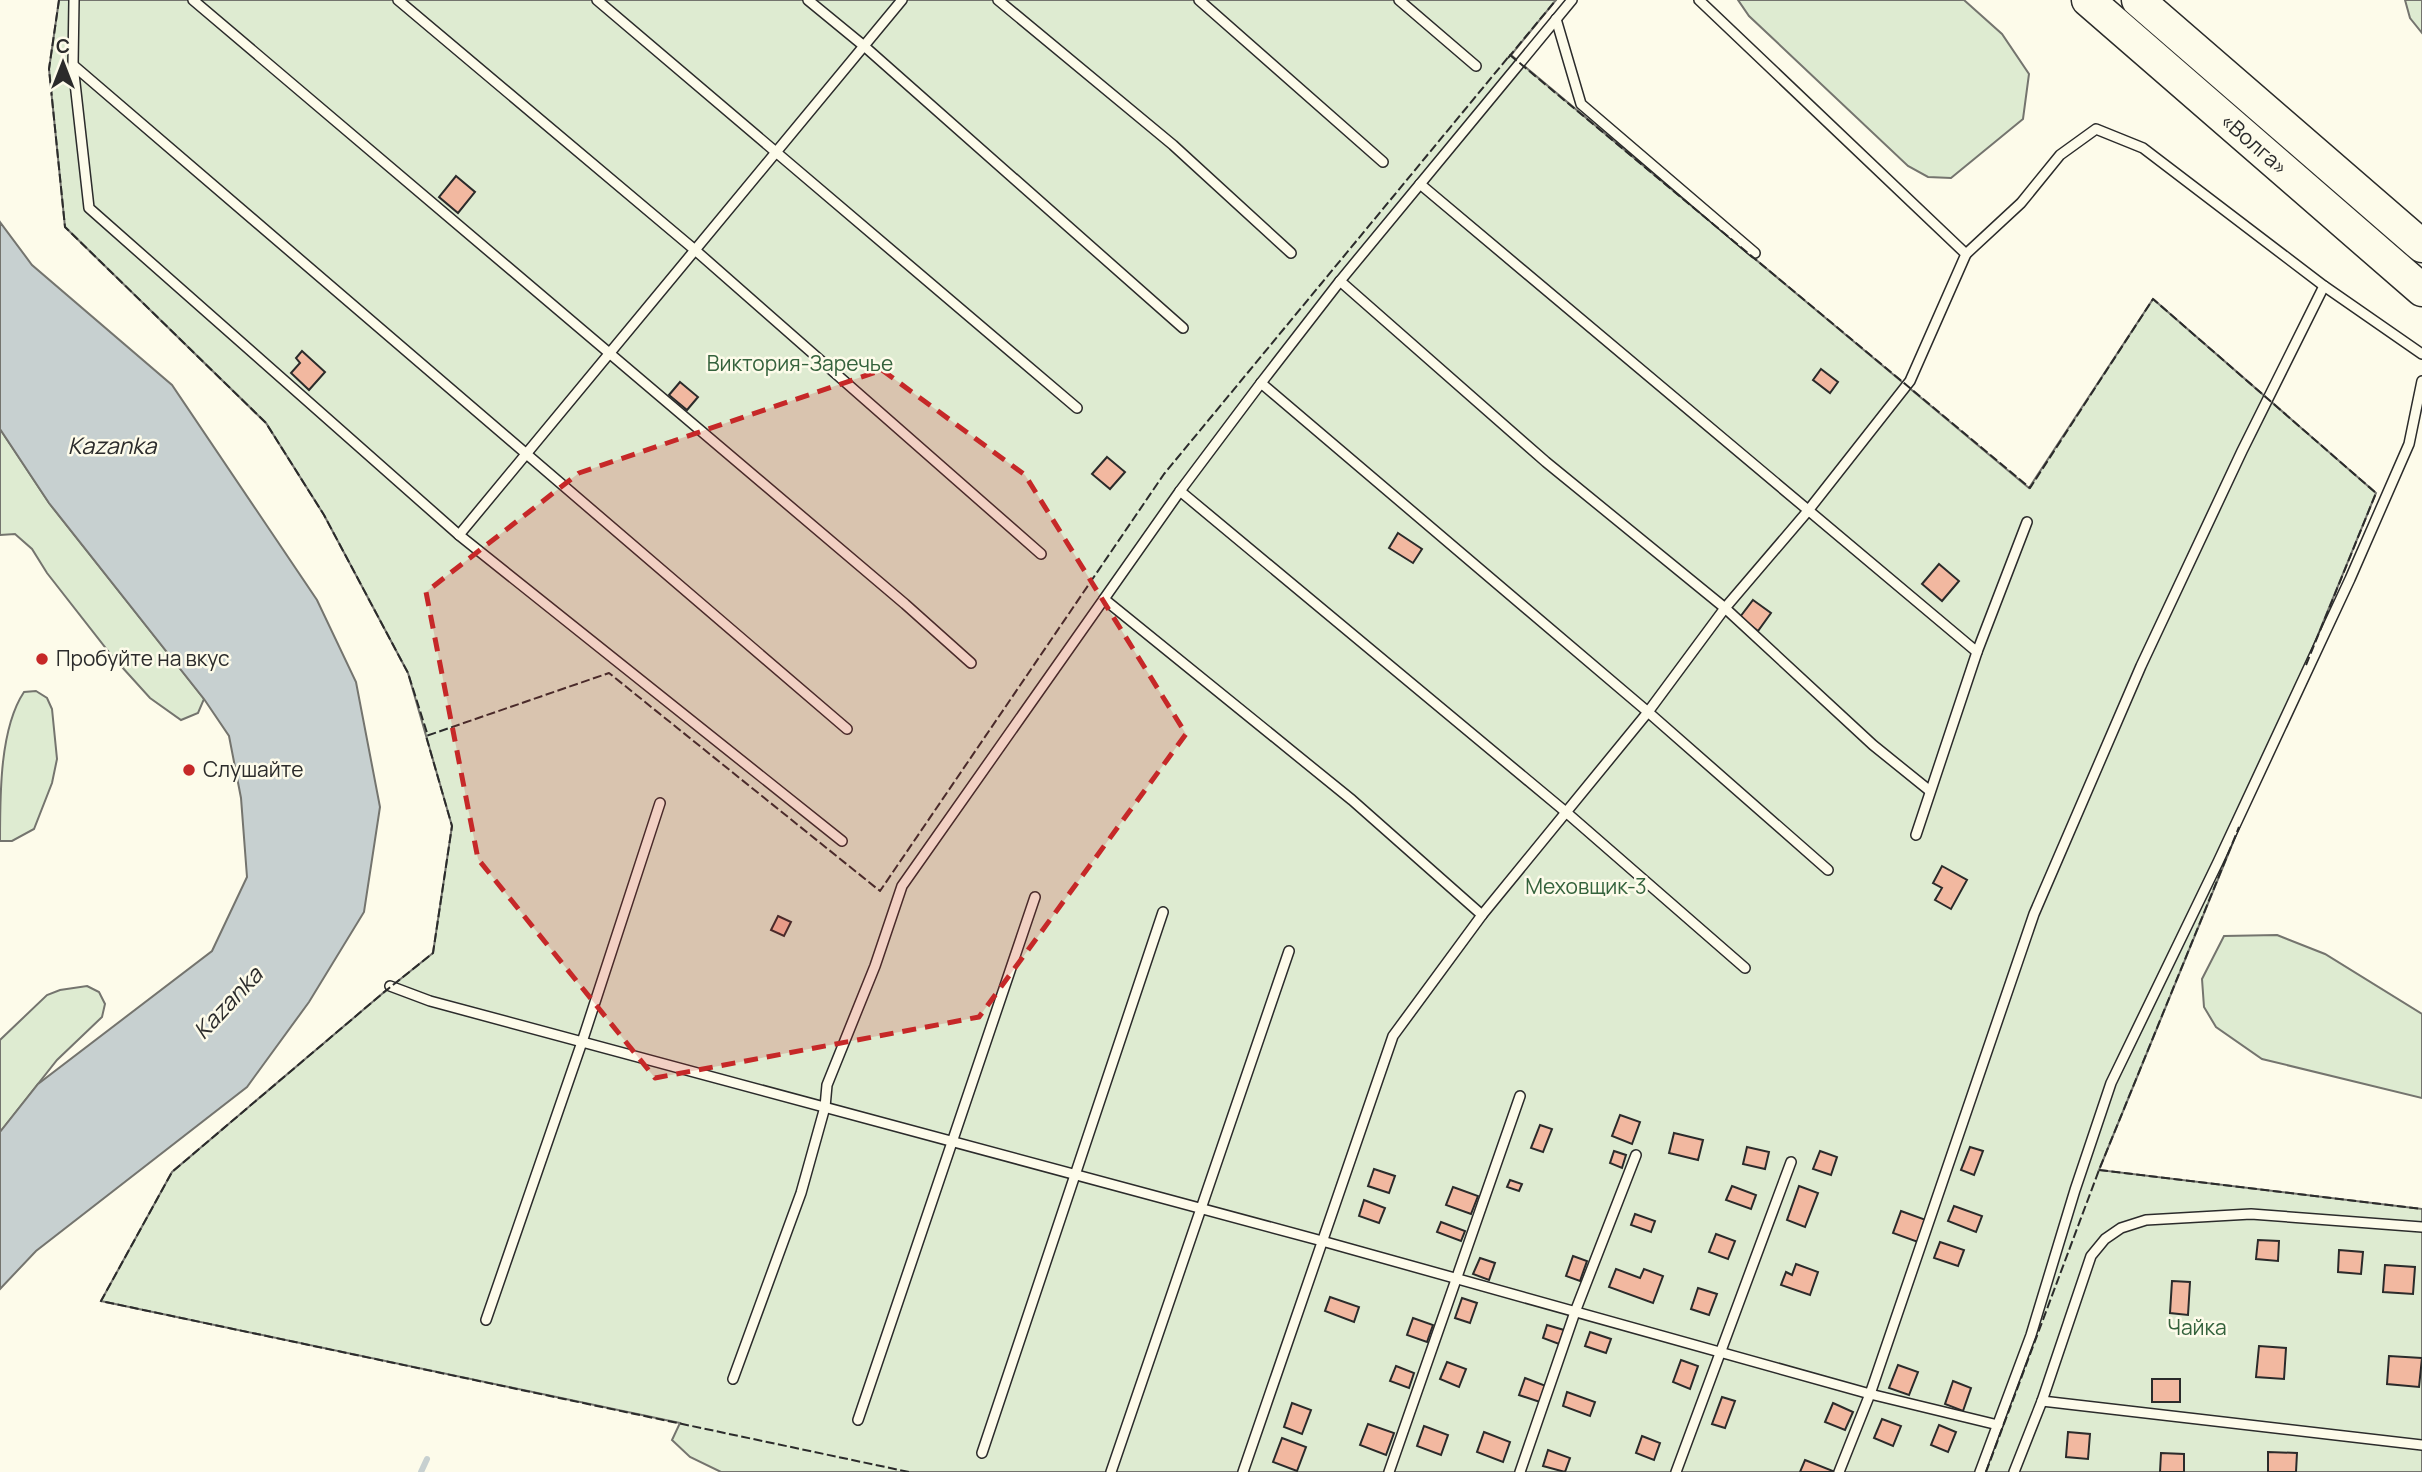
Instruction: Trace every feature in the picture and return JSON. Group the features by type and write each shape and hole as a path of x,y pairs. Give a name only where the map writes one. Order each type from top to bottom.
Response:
{"highway":[{"name":"«Волга»","path":"2088,0 2422,290"},
{"name":"«Волга»","path":"2138,0 2422,246"}],"lane":[{"path":"74,0 73,65 89,208 459,535 842,841"},
{"path":"193,0 971,663"},
{"path":"398,0 695,250 1041,554"},
{"path":"597,0 1077,408"},
{"path":"808,0 864,46 1183,328"},
{"path":"459,535 902,0"},
{"path":"998,0 1173,145 1291,253"},
{"path":"1199,0 1383,162"},
{"path":"1399,0 1476,66"},
{"path":"733,1379 801,1193 825,1107 827,1085 875,966 902,886 1180,491 1261,383 1340,281 1572,0"},
{"path":"1699,0 1966,254"},
{"path":"1556,19 1581,104 1755,253"},
{"path":"73,65 847,729"},
{"path":"1243,1472 1393,1036 1482,915 1648,712 1725,608 1807,512 1910,381 1966,254 2021,203 2060,155 2096,128 2143,148 2323,286 2422,354"},
{"path":"1420,184 1807,512 1977,652"},
{"path":"1340,281 1546,461 1725,608 1874,745 1930,791"},
{"path":"1839,1472 1870,1394 2035,914 2141,666 2323,286"},
{"path":"1980,1472 2031,1335 2111,1083 2356,566 2409,444 2422,381"},
{"path":"1261,383 1648,712 1828,870"},
{"path":"1180,491 1567,813 1745,968"},
{"path":"1916,835 1977,652 2027,523"},
{"path":"1104,599 1352,800 1482,915"},
{"path":"486,1320 582,1042 660,803"},
{"path":"858,1420 1035,897"},
{"path":"982,1453 1163,912"},
{"path":"1111,1472 1289,951"},
{"path":"390,986 430,1001 1322,1241 1870,1394 1998,1424"},
{"path":"1389,1472 1520,1096"},
{"path":"1520,1472 1575,1312 1636,1155"},
{"path":"1676,1472 1791,1161"},
{"path":"2014,1472 2042,1401 2091,1256 2105,1239 2121,1228 2146,1220 2251,1214 2422,1227"},
{"path":"2042,1401 2422,1445"}],"highlighted area":[{"path":"882,370 1025,475 1186,734 979,1017 655,1078 478,859 426,592 579,473"}],"green space":[{"name":"Меховщик-3","path":"59,0 1556,0 1511,55 2029,488 2153,299 2376,493 2099,1170 2422,1209 2422,1472 721,1472 690,1457 672,1440 680,1423 101,1301 172,1172 433,953 452,826 408,673 324,515 266,423 65,227 49,69"},
{"path":"1738,0 1964,0 2002,34 2029,74 2023,119 1951,178 1928,177 1908,166 1749,16"},
{"path":"2405,0 2422,0 2422,33 2410,18"},
{"path":"0,429 49,503 204,699 198,713 181,720 150,698 112,656 47,573 32,549 15,534 0,535"},
{"path":"36,691 47,698 52,709 57,759 52,783 34,829 12,841 0,841 3,762 10,724 24,692"},
{"path":"2277,935 2325,954 2422,1014 2422,1098 2262,1059 2216,1027 2204,1007 2202,979 2224,936"},
{"path":"87,986 99,992 105,1004 102,1017 57,1060 0,1132 0,1040 47,995"}],"water":[{"name":"Kazanka","path":"0,222 32,265 172,385 317,600 356,682 380,807 364,912 309,1002 247,1087 36,1251 0,1289 0,1132 38,1084 212,951 247,877 241,798 229,736 204,699 49,503 0,429"}],"building":[{"path":"456,176 475,192 458,213 439,197"},
{"path":"302,351 325,372 309,390 291,373 300,363 296,358"},
{"path":"1821,369 1838,382 1830,393 1813,380"},
{"path":"680,382 698,397 687,410 669,395"},
{"path":"1107,457 1125,472 1110,489 1092,474"},
{"path":"1398,533 1422,549 1413,563 1389,548"},
{"path":"1939,564 1959,581 1942,601 1922,584"},
{"path":"1753,600 1771,613 1758,631 1740,617"},
{"path":"1942,866 1967,880 1951,909 1935,900 1942,888 1933,883"},
{"path":"778,916 791,922 784,936 771,930"},
{"path":"1620,1115 1640,1122 1632,1144 1612,1136"},
{"path":"1540,1125 1552,1129 1543,1152 1531,1148"},
{"path":"1674,1133 1703,1140 1698,1160 1669,1153"},
{"path":"1747,1147 1769,1152 1765,1169 1743,1164"},
{"path":"1970,1147 1983,1151 1974,1175 1961,1170"},
{"path":"1614,1151 1626,1155 1622,1168 1610,1163"},
{"path":"1820,1151 1837,1157 1831,1175 1813,1169"},
{"path":"1374,1169 1395,1176 1389,1193 1368,1186"},
{"path":"1510,1180 1522,1184 1519,1191 1507,1187"},
{"path":"1732,1186 1756,1195 1751,1209 1726,1200"},
{"path":"1799,1186 1818,1193 1805,1227 1787,1220"},
{"path":"1453,1187 1478,1196 1471,1214 1446,1205"},
{"path":"1364,1200 1385,1208 1379,1223 1359,1216"},
{"path":"1954,1206 1982,1216 1976,1232 1948,1221"},
{"path":"1901,1211 1926,1220 1918,1242 1893,1233"},
{"path":"1635,1214 1655,1221 1651,1232 1631,1225"},
{"path":"1441,1222 1465,1231 1461,1241 1437,1232"},
{"path":"1716,1234 1735,1241 1728,1259 1709,1252"},
{"path":"2258,1240 2279,1241 2278,1261 2256,1259"},
{"path":"1940,1242 1964,1250 1958,1266 1934,1258"},
{"path":"2339,1250 2363,1252 2361,1274 2338,1272"},
{"path":"1573,1256 1587,1261 1580,1281 1566,1276"},
{"path":"1480,1258 1495,1263 1489,1280 1473,1274"},
{"path":"1796,1264 1818,1272 1810,1295 1781,1285 1786,1272 1792,1275"},
{"path":"2385,1265 2415,1267 2413,1294 2383,1292"},
{"path":"1616,1269 1640,1278 1644,1269 1663,1276 1653,1303 1609,1287"},
{"path":"2172,1281 2190,1282 2188,1315 2170,1313"},
{"path":"1698,1288 1717,1294 1709,1315 1691,1309"},
{"path":"1330,1297 1359,1307 1354,1322 1325,1311"},
{"path":"1462,1298 1477,1303 1470,1323 1455,1318"},
{"path":"1413,1318 1433,1325 1427,1342 1407,1335"},
{"path":"1547,1325 1564,1330 1559,1344 1543,1338"},
{"path":"1590,1332 1611,1339 1606,1353 1585,1346"},
{"path":"2259,1346 2286,1348 2284,1379 2256,1377"},
{"path":"2389,1356 2422,1358 2419,1387 2387,1384"},
{"path":"1681,1360 1698,1366 1690,1389 1673,1382"},
{"path":"1447,1362 1466,1369 1459,1387 1440,1379"},
{"path":"1898,1365 1918,1372 1909,1395 1889,1388"},
{"path":"1396,1366 1414,1373 1409,1388 1390,1381"},
{"path":"1525,1378 1546,1386 1540,1402 1519,1395"},
{"path":"2152,1379 2180,1379 2180,1402 2152,1402"},
{"path":"1953,1381 1971,1388 1963,1411 1945,1404"},
{"path":"1567,1392 1595,1402 1590,1416 1563,1406"},
{"path":"1722,1397 1735,1401 1725,1428 1712,1424"},
{"path":"1292,1403 1311,1410 1302,1434 1284,1427"},
{"path":"1833,1403 1853,1412 1845,1430 1825,1422"},
{"path":"1882,1419 1901,1426 1893,1446 1874,1438"},
{"path":"1368,1424 1394,1433 1386,1455 1360,1445"},
{"path":"1939,1425 1956,1432 1948,1452 1931,1445"},
{"path":"1424,1426 1448,1435 1441,1455 1417,1446"},
{"path":"1484,1432 1510,1442 1503,1462 1477,1452"},
{"path":"2068,1432 2090,1434 2088,1459 2066,1457"},
{"path":"1642,1436 1660,1443 1654,1460 1636,1453"},
{"path":"1282,1438 1306,1447 1297,1471 1273,1462"},
{"path":"1548,1450 1570,1458 1565,1472 1543,1466"},
{"path":"2268,1452 2297,1453 2296,1472 2268,1472"},
{"path":"2161,1453 2184,1454 2184,1472 2160,1472"},
{"path":"1805,1460 1833,1471 1800,1472"}],"waterway":[{"path":"421,1472 427,1459"}],"fence":[{"path":"59,0 49,69 65,227 266,423 324,515 408,673 428,736"},
{"path":"1508,58 1556,0"},
{"path":"909,1472 101,1301 172,1172 433,953 452,826 426,736 609,673 880,891 1164,474 1510,55 2030,488 2153,299 2376,493 2306,665"},
{"path":"1986,1472 2099,1170 2239,827"},
{"path":"2099,1170 2422,1209"}],"place":[{"name":"Пробуйте на вкус","path":"42,659"},
{"name":"Слушайте","path":"189,770"}],"park label":[{"name":"Виктория-Заречье","path":"800,364"},
{"name":"Чайка","path":"2197,1328"}]}
